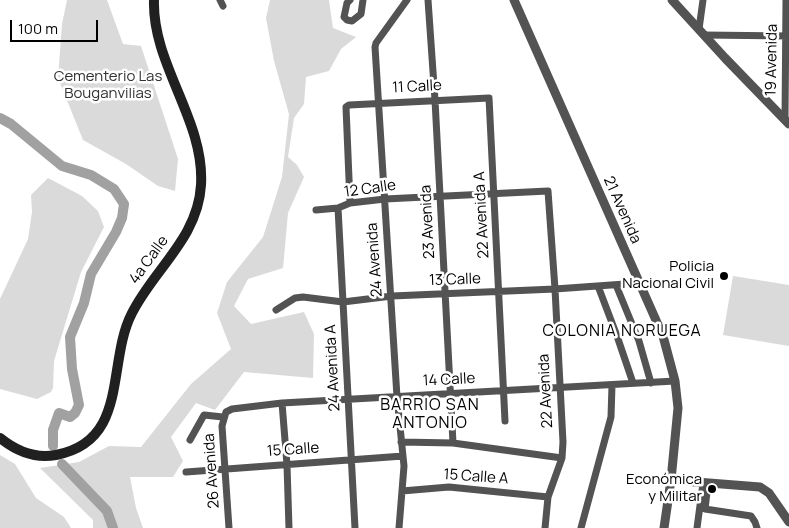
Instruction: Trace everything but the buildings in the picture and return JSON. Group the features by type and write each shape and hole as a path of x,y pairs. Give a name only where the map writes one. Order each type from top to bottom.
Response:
{"main road":[{"name":"4a Calle","path":"0,438 12,447 26,453 43,456 63,454 77,449 88,441 104,422 111,405 122,345 131,314 138,300 183,240 193,220 200,197 201,173 199,153 192,127 159,38 155,21 154,0"}],"street":[{"path":"350,0 346,3 344,17 352,21 362,14 363,0"},
{"name":"24 Avenida","path":"399,528 404,466 397,397 376,43 407,0"},
{"name":"23 Avenida","path":"428,0 453,443"},
{"name":"21 Avenida","path":"514,0 663,336 675,381 678,408 664,528"},
{"path":"672,0 788,121"},
{"path":"702,32 703,0"},
{"name":"19 Avenida","path":"786,0 788,121"},
{"path":"702,32 787,36"},
{"name":"11 Calle","path":"350,203 346,107 349,105 379,103 489,98"},
{"name":"22 Avenida A","path":"489,98 506,420"},
{"name":"12 Calle","path":"316,210 338,208 350,203 385,199 548,191"},
{"name":"22 Avenida","path":"545,528 548,497 562,458 563,442 548,191"},
{"name":"24 Avenida A","path":"338,208 355,528"},
{"name":"13 Calle","path":"276,310 295,298 302,297 343,302 392,296 499,292 639,283"},
{"path":"616,285 640,341 651,382"},
{"path":"598,286 633,383"},
{"name":"14 Calle","path":"190,440 204,415 225,415 232,409 282,403 675,381"},
{"path":"581,528 611,416 612,385"},
{"path":"282,403 287,465 289,528"},
{"name":"26 Avenida","path":"225,415 222,426 229,528"},
{"path":"401,442 453,443 562,458"},
{"name":"15 Calle","path":"186,472 403,456"},
{"path":"671,480 760,487 769,493 788,519"},
{"path":"705,483 705,509 751,516 756,525"},
{"path":"697,528 705,483"},
{"name":"15 Calle A","path":"402,490 449,487 548,497"}],"green space":[{"name":"Cementerio Las Bouganvilias","path":"67,0 107,0 123,44 141,46 178,159 175,191 158,186 126,164 83,140 58,78 62,24"},
{"path":"270,0 329,0 333,28 356,37 341,49 329,71 306,77 304,104 294,118 288,157 297,165 304,177 288,213 283,268 248,279 234,306 251,324 304,312 314,334 313,378 244,372 215,410 196,403 171,437 183,461 173,477 130,477 136,508 143,528 93,528 93,520 40,468 79,462 109,446 141,447 191,384 231,349 217,313 227,282 263,237 282,177 289,114 274,61 266,18"},
{"path":"48,178 82,196 98,211 104,227 81,272 54,361 53,388 51,392 37,399 0,389 0,299 28,239 32,212 31,195"},
{"path":"733,276 789,285 789,346 723,335"},
{"path":"0,455 15,464 36,498 64,517 71,528 0,528"}],"waterway":[{"path":"0,118 11,124 62,166 91,175 114,189 124,204 122,218 116,232 91,274 84,303 70,337 72,369 79,405 75,413 70,417 59,413 53,430 53,446"},
{"path":"62,464 107,511 113,528"}],"place":[{"name":"Policia Nacional Civil","path":"724,276"},
{"name":"Económica y Militar","path":"712,489"}],"district":[{"name":"COLONIA NORUEGA","path":"622,332"},
{"name":"BARRIO SAN ANTONIO","path":"430,415"}]}
